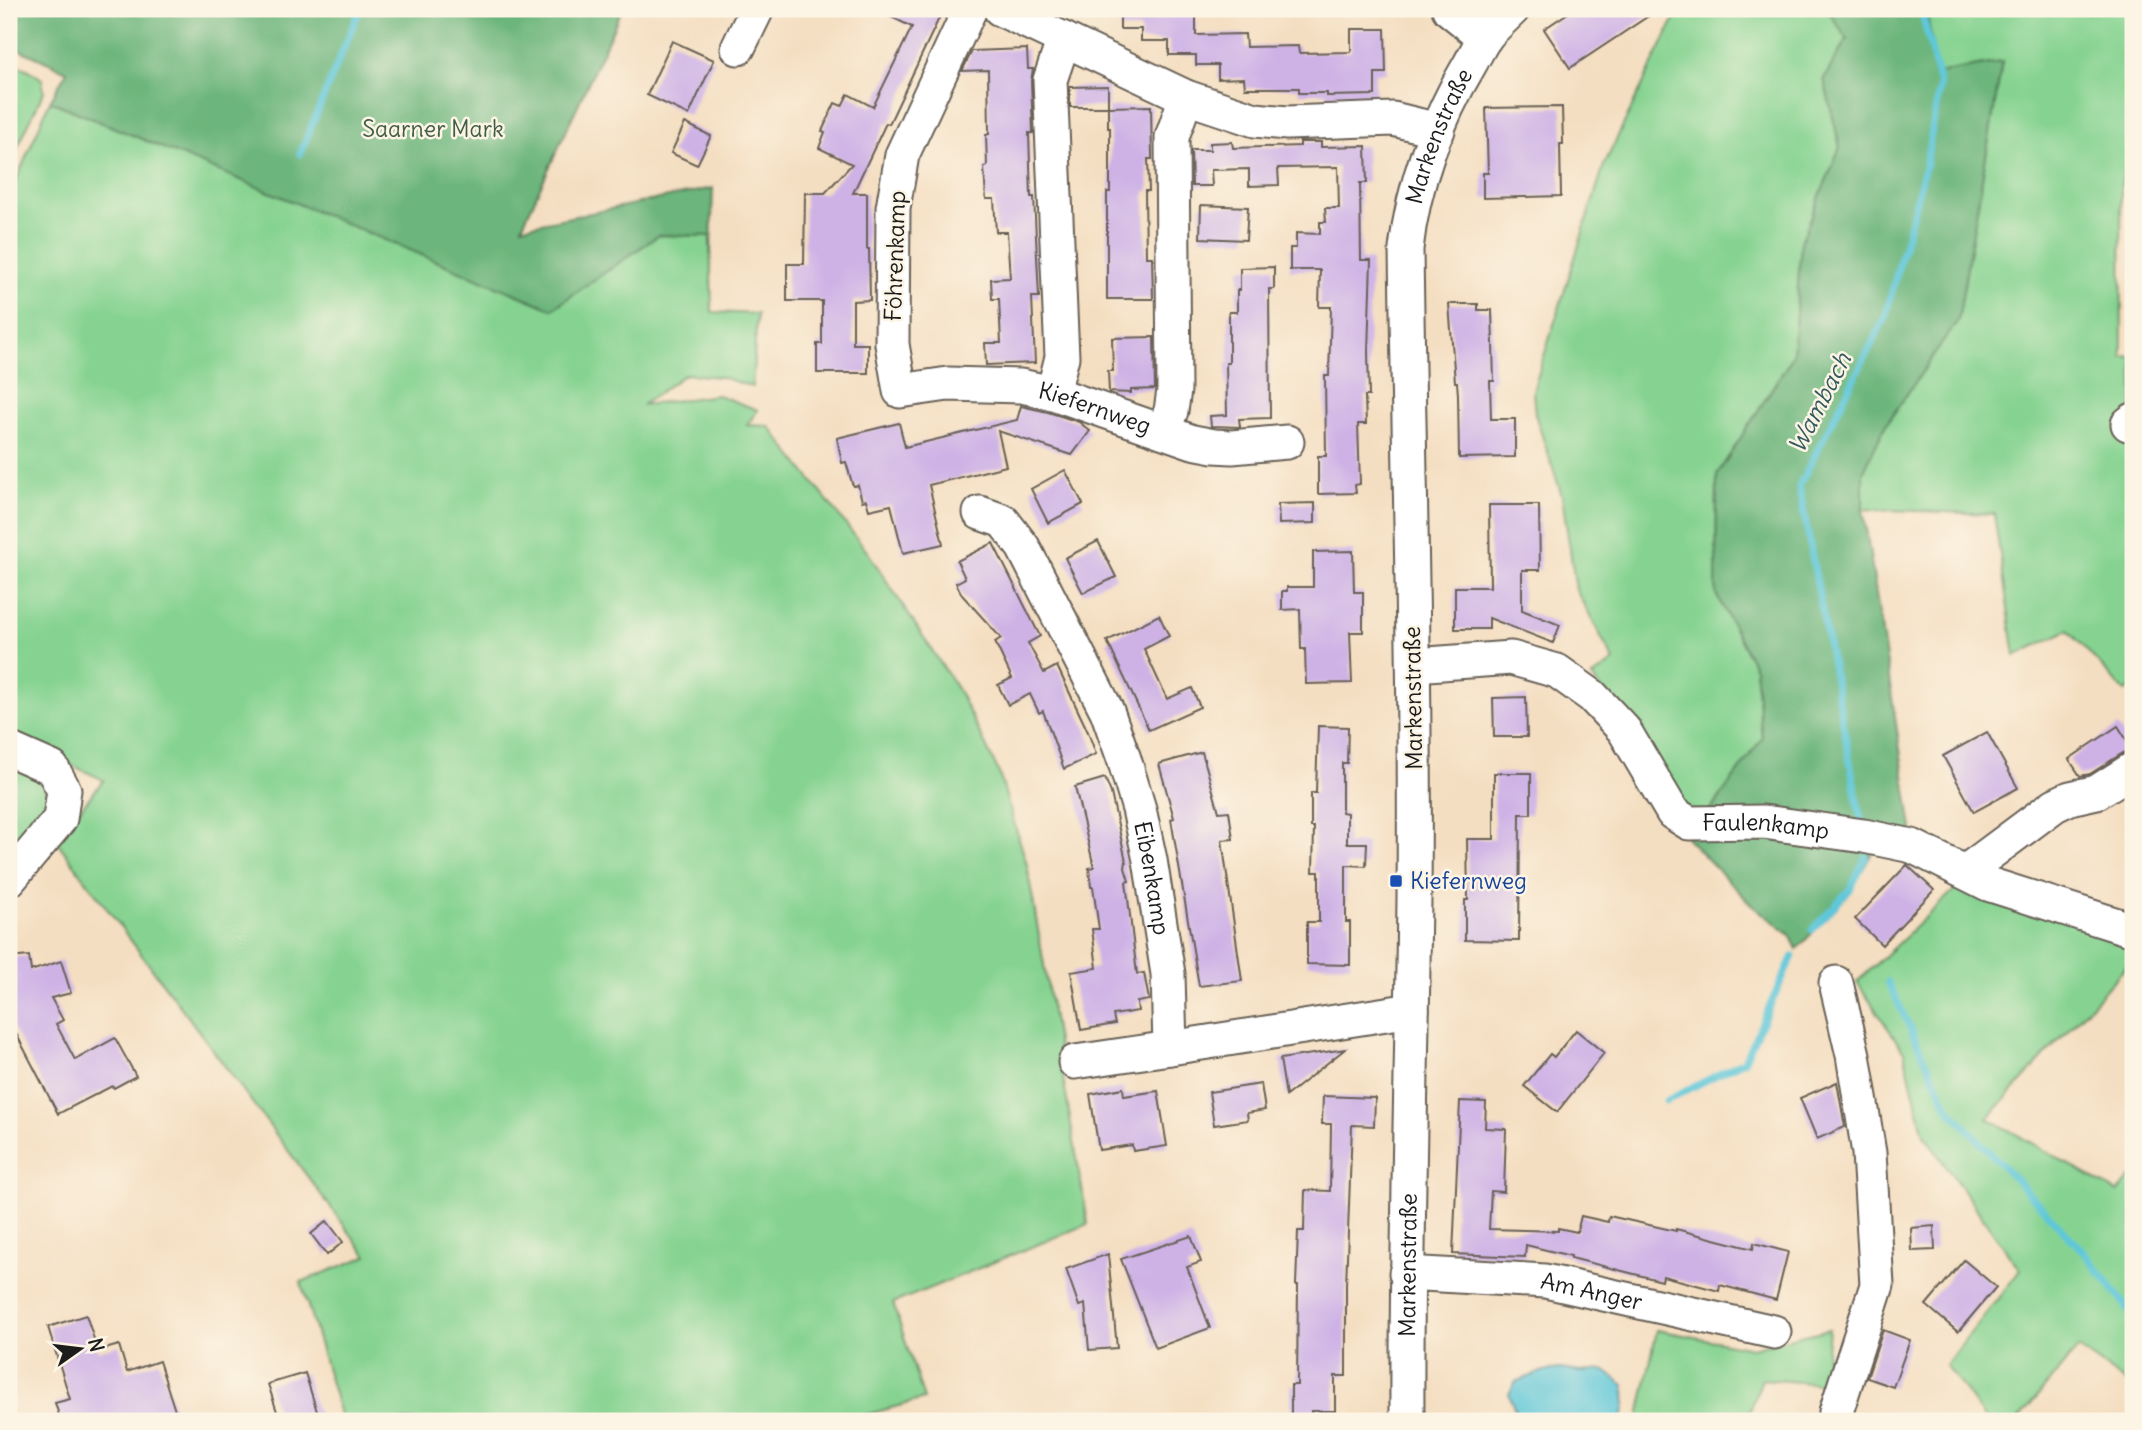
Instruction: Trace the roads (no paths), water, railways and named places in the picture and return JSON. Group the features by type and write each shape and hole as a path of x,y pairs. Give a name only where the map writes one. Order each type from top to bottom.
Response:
{"street":[{"path":"738,48 757,9"},
{"name":"Föhrenkamp","path":"900,391 892,344 892,208 902,155 970,9"},
{"path":"1000,9 1186,97 1255,120 1287,123 1393,119 1438,130"},
{"path":"1449,9 1485,37"},
{"name":"Markenstraße","path":"1407,1421 1406,1273 1414,896 1414,665 1406,249 1416,192 1438,130 1460,81 1485,37 1513,9"},
{"path":"1053,393 1062,357 1050,80 1064,39"},
{"path":"1163,431 1171,411 1174,390 1172,137 1186,97"},
{"name":"Kiefernweg","path":"900,391 948,384 1021,386 1053,393 1193,442 1214,446 1287,442"},
{"name":"Eibenkamp","path":"980,513 1003,521 1024,547 1107,711 1139,808 1150,860 1168,974 1170,1048"},
{"name":"Faulenkamp","path":"1414,665 1511,658 1557,671 1592,696 1624,730 1672,813 1689,823 1763,822 1864,835 1912,846 1988,884 2133,930"},
{"path":"9,749 52,768 64,790 60,819 9,880"},
{"path":"1965,872 2056,805 2070,798 2097,792 2133,769"},
{"path":"1835,1421 1877,1285 1869,1153 1853,1055 1836,984"},
{"path":"1075,1062 1412,1010"},
{"name":"Am Anger","path":"1406,1273 1545,1281 1774,1332"}],"water":[{"path":"1560,1369 1581,1372 1604,1370 1624,1385 1625,1403 1621,1421 1556,1421 1517,1415 1509,1394 1515,1382 1544,1371"}],"waterway":[{"path":"300,154 360,9"},
{"name":"Wambach","path":"1861,821 1799,486 1885,318 1926,163 1940,85 1921,9"},
{"name":"Wambach","path":"1812,930 1851,888 1866,857"},
{"name":"Wambach","path":"1666,1101 1744,1061 1793,956"},
{"path":"1888,982 1949,1109 2083,1251 2133,1315"}],"place":[{"name":"Kiefernweg","path":"1396,881"}],"park label":[{"name":"Saarner Mark","path":"433,129"}]}
